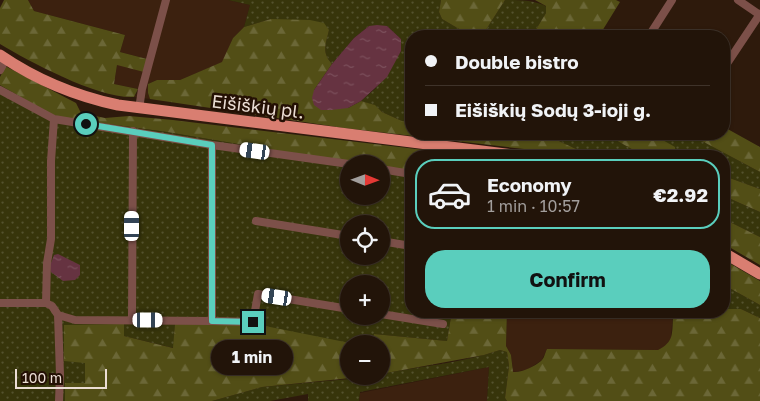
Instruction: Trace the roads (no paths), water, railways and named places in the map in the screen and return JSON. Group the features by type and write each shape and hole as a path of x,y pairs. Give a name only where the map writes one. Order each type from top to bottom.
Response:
{"main road":[{"name":"Eišiškių pl.","path":"3,57 41,78 89,98 139,109 473,150"},
{"path":"730,256 760,274"}],"street":[{"path":"139,109 142,89 166,0"},
{"path":"653,30 672,0"},
{"path":"730,59 760,14 738,0"},
{"path":"0,70 3,57"},
{"path":"0,90 54,119 212,145 340,163"},
{"path":"46,303 47,263 51,239 51,161 54,119"},
{"path":"132,320 133,131"},
{"path":"212,145 212,321"},
{"path":"390,170 405,173"},
{"path":"256,221 340,235"},
{"path":"390,242 405,245"},
{"path":"0,303 46,303 52,306 58,314 74,320 253,322 258,294 340,308"},
{"path":"58,314 59,401"},
{"path":"390,315 405,318"},
{"path":"406,318 443,324"}],"water":[{"path":"369,26 387,26 401,39 401,51 387,77 361,101 348,108 321,110 314,105 312,98 314,90 332,64 354,38"},
{"path":"58,254 80,265 80,275 75,280 63,281 51,272 50,266 54,255"}]}
